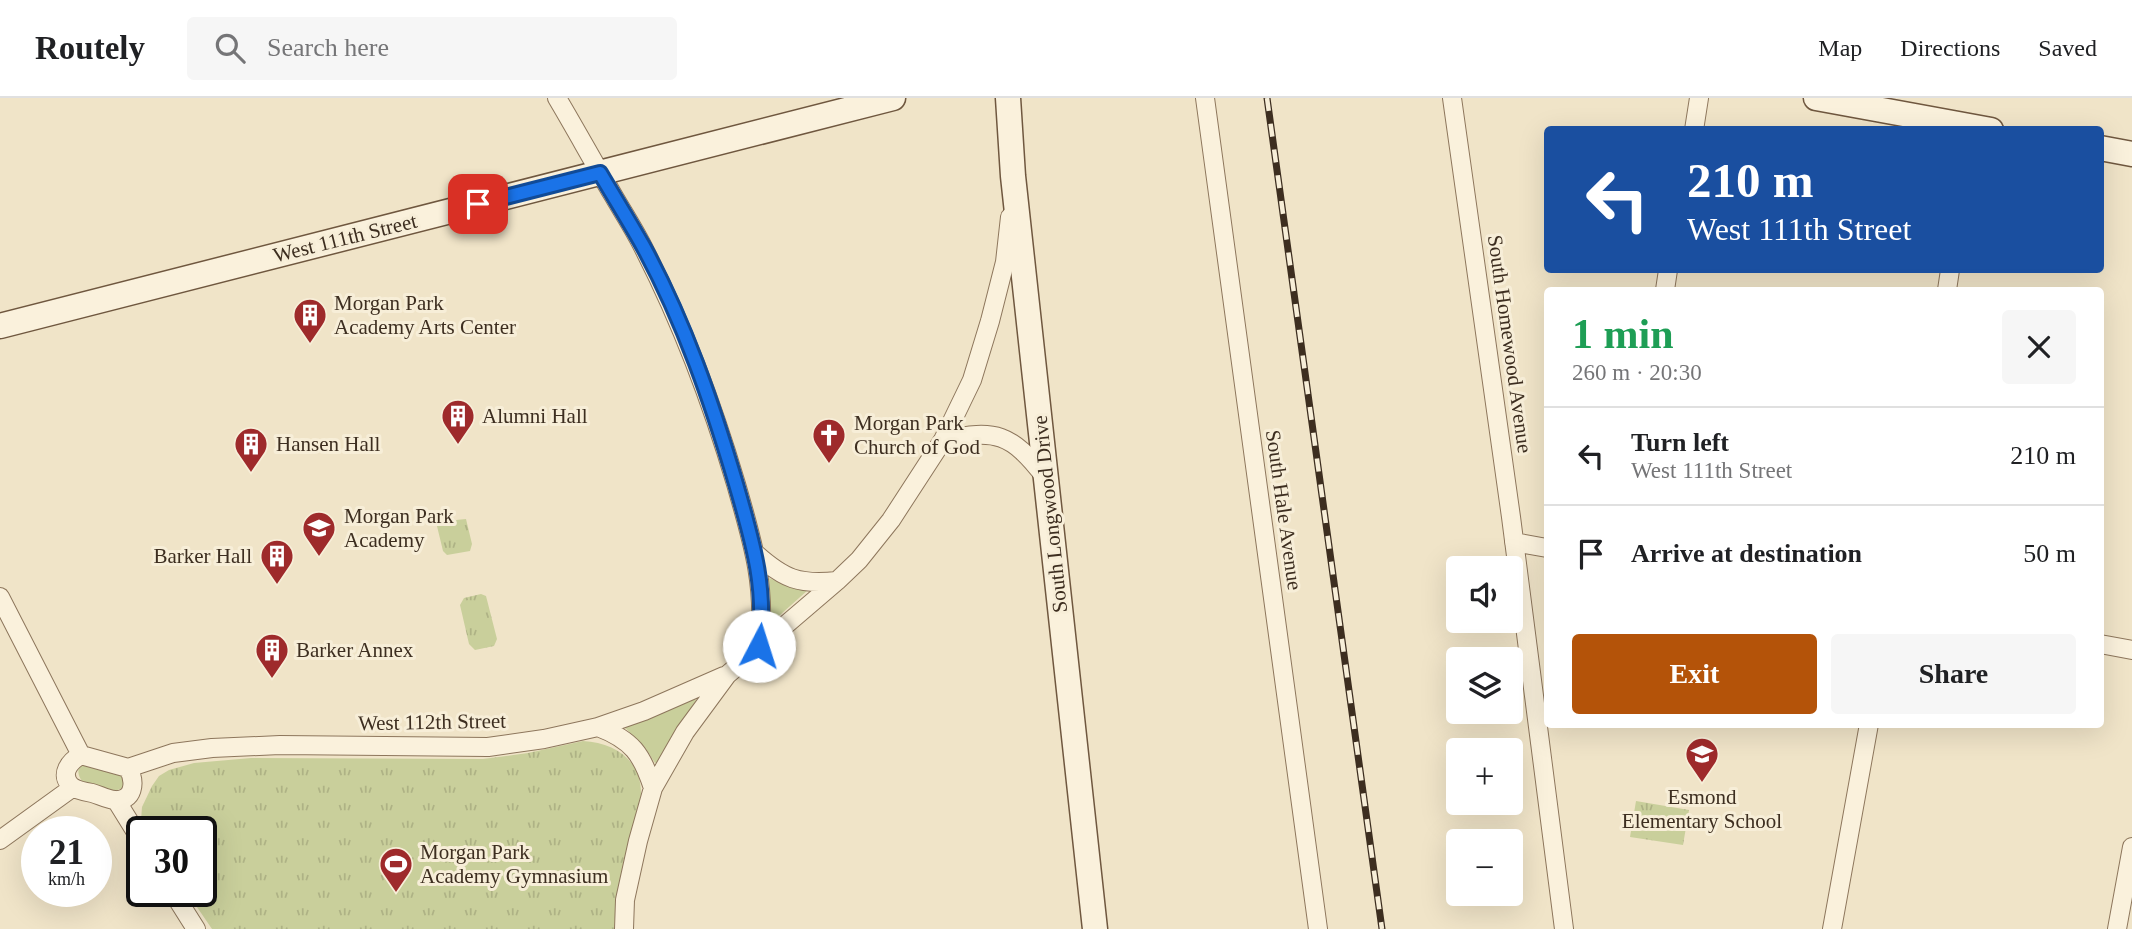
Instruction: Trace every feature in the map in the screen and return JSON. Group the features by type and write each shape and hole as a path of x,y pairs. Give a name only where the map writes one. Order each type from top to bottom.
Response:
{"main road":[{"name":"West 111th Street","path":"0,326 893,98"},
{"name":"South Longwood Drive","path":"1008,98 1013,172 1095,929"},
{"path":"1816,98 1965,126"},
{"path":"2104,149 2132,154"}],"street":[{"path":"557,98 644,248 695,361 721,433 756,554 762,592 759,646"},
{"name":"South Hale Avenue","path":"1205,98 1318,929"},
{"name":"South Homewood Avenue","path":"1452,98 1514,542 1563,929"},
{"path":"1695,126 1699,98"},
{"path":"624,929 625,900 653,788 685,732 727,675 859,560 891,520 943,440 972,380 990,321 1004,262 1013,172"},
{"path":"943,440 972,434 992,435 1027,453 1046,478"},
{"path":"1514,542 1544,547"},
{"path":"756,554 774,571 789,578 805,582 837,581"},
{"path":"0,597 81,755"},
{"path":"2104,645 2132,650"},
{"name":"West 112th Street","path":"128,768 173,753 212,748 280,745 488,747 544,739 598,727 644,711 727,675"},
{"path":"598,727 617,735 635,749 646,767 653,788"},
{"path":"1832,929 1868,728"},
{"path":"81,755 128,768 133,777 133,787 127,796 116,800 72,788 66,779 66,769 72,760 81,755"},
{"path":"0,840 72,788"},
{"path":"116,800 126,816"},
{"path":"2117,929 2132,846"},
{"path":"182,907 196,929"}],"green space":[{"path":"466,519 472,544 470,551 447,555 443,551 436,522"},
{"path":"769,578 790,587 808,590 771,623"},
{"path":"481,594 486,596 497,639 494,646 475,650 469,644 460,605 464,598"},
{"path":"694,697 696,700 655,763 644,746 624,727"},
{"path":"583,741 595,742 616,750 632,763 637,772 641,795 621,878 614,929 212,929 197,907 217,907 217,816 141,816 142,807 159,776 169,770 194,763 251,758 483,759"},
{"path":"84,765 119,772 125,778 125,786 103,791 87,785 79,774 79,767"},
{"path":"1636,801 1689,810 1683,845 1630,837"}],"railway":[{"path":"1267,98 1382,929"}],"place":[{"name":"Morgan Park Academy Arts Center","path":"310,345"},
{"name":"Alumni Hall","path":"458,446"},
{"name":"Morgan Park Church of God","path":"829,465"},
{"name":"Hansen Hall","path":"251,474"},
{"name":"Morgan Park Academy","path":"319,558"},
{"name":"Barker Hall","path":"277,586"},
{"name":"Barker Annex","path":"272,680"},
{"name":"Esmond Elementary School","path":"1702,784"},
{"name":"Morgan Park Academy Gymnasium","path":"396,894"}],"route":[{"path":"478,204 600,173 644,248 675,312 721,433 756,554 762,592 759,646"}]}
